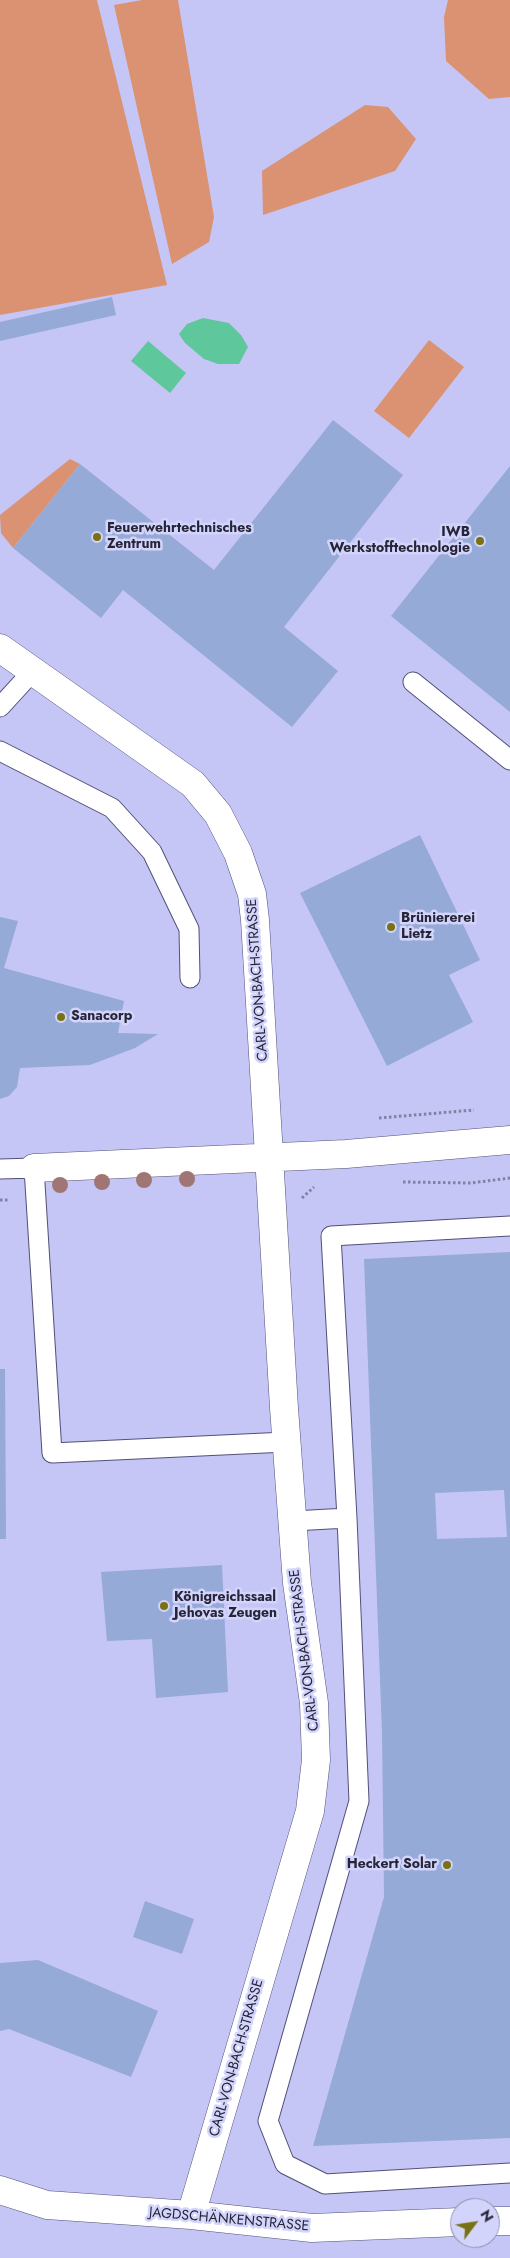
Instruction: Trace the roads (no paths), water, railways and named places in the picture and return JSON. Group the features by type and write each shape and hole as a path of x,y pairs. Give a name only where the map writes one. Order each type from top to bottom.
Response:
{"street":[{"name":"CARL-VON-BACH-STRASSE","path":"0,648 193,784 218,814 238,853 252,894 270,1158 286,1442 297,1583 314,1703 316,1760 310,1811 191,2215"},
{"path":"34,1168 270,1158 510,1140"},
{"name":"JAGDSCHÄNKENSTRASSE","path":"0,2190 47,2205 191,2215 312,2228 450,2222"}],"lane":[{"path":"0,707 33,671"},
{"path":"413,682 510,760"},
{"path":"0,751 112,808 152,852 189,929 190,978"},
{"path":"0,1169 34,1168 52,1453 286,1442"},
{"path":"510,1226 331,1236 347,1518 359,1802 268,2121 285,2164 325,2184 510,2173"},
{"path":"292,1521 347,1518"}],"place":[{"name":"Feuerwehrtechnisches Zentrum","path":"97,537"},
{"name":"IWB Werkstofftechnologie","path":"480,541"},
{"name":"Brüniererei Lietz","path":"391,927"},
{"name":"Sanacorp","path":"61,1017"},
{"name":"Königreichssaal Jehovas Zeugen","path":"164,1606"},
{"name":"Heckert Solar","path":"447,1865"}]}
